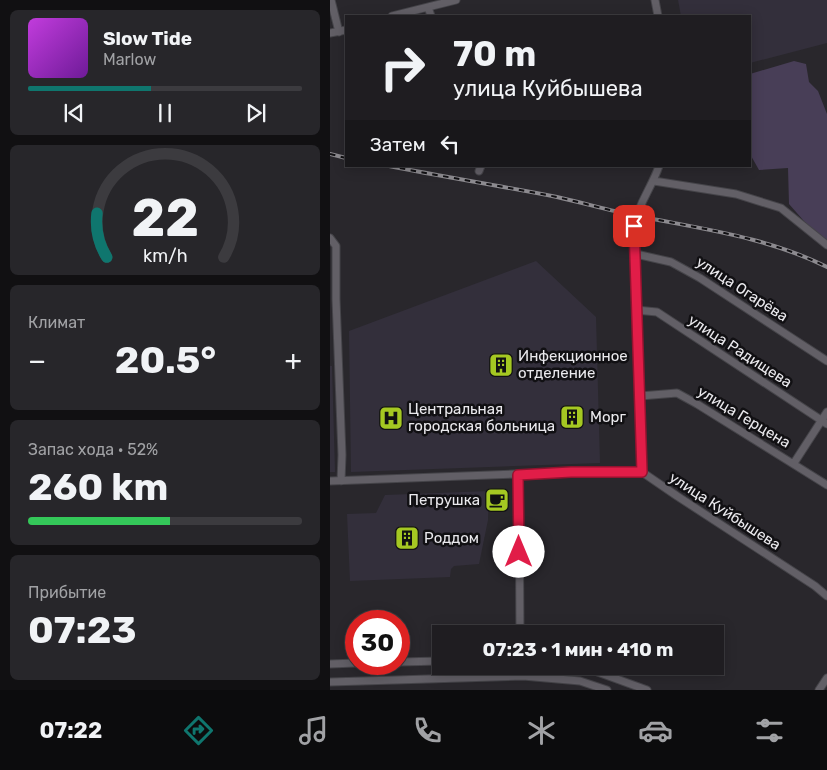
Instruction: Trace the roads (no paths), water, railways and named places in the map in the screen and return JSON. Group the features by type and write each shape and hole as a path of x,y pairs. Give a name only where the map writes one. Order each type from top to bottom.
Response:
{"street":[{"path":"330,33 343,31 331,0"},
{"path":"396,15 456,0"},
{"path":"655,0 658,15"},
{"path":"428,7 431,15"},
{"path":"330,481 571,472 642,472 634,226 641,203 654,181 659,167"},
{"path":"654,181 736,194 781,208 827,245"},
{"path":"330,238 336,246 342,455 341,481"},
{"name":"улица Огарёва","path":"636,254 671,262 700,278 827,361"},
{"name":"улица Радищева","path":"636,310 656,312 824,422"},
{"name":"улица Герцена","path":"640,396 677,393 698,404 827,485"},
{"path":"794,463 824,422 827,412"},
{"name":"улица Куйбышева","path":"642,472 815,586 827,596"},
{"path":"518,475 520,625"},
{"path":"410,662 432,661"},
{"path":"330,664 345,663"},
{"path":"606,675 647,690"},
{"path":"330,682 523,676 580,681 607,690"},
{"path":"819,690 827,678"}],"railway":[{"path":"330,154 345,158"},
{"path":"394,167 557,197 628,214 734,235 781,248 827,267"}],"place":[{"name":"Инфекционное отделение","path":"501,365"},
{"name":"Морг","path":"572,417"},
{"name":"Центральная городская больница","path":"391,418"},
{"name":"Петрушка","path":"497,500"},
{"name":"Роддом","path":"407,538"}]}
